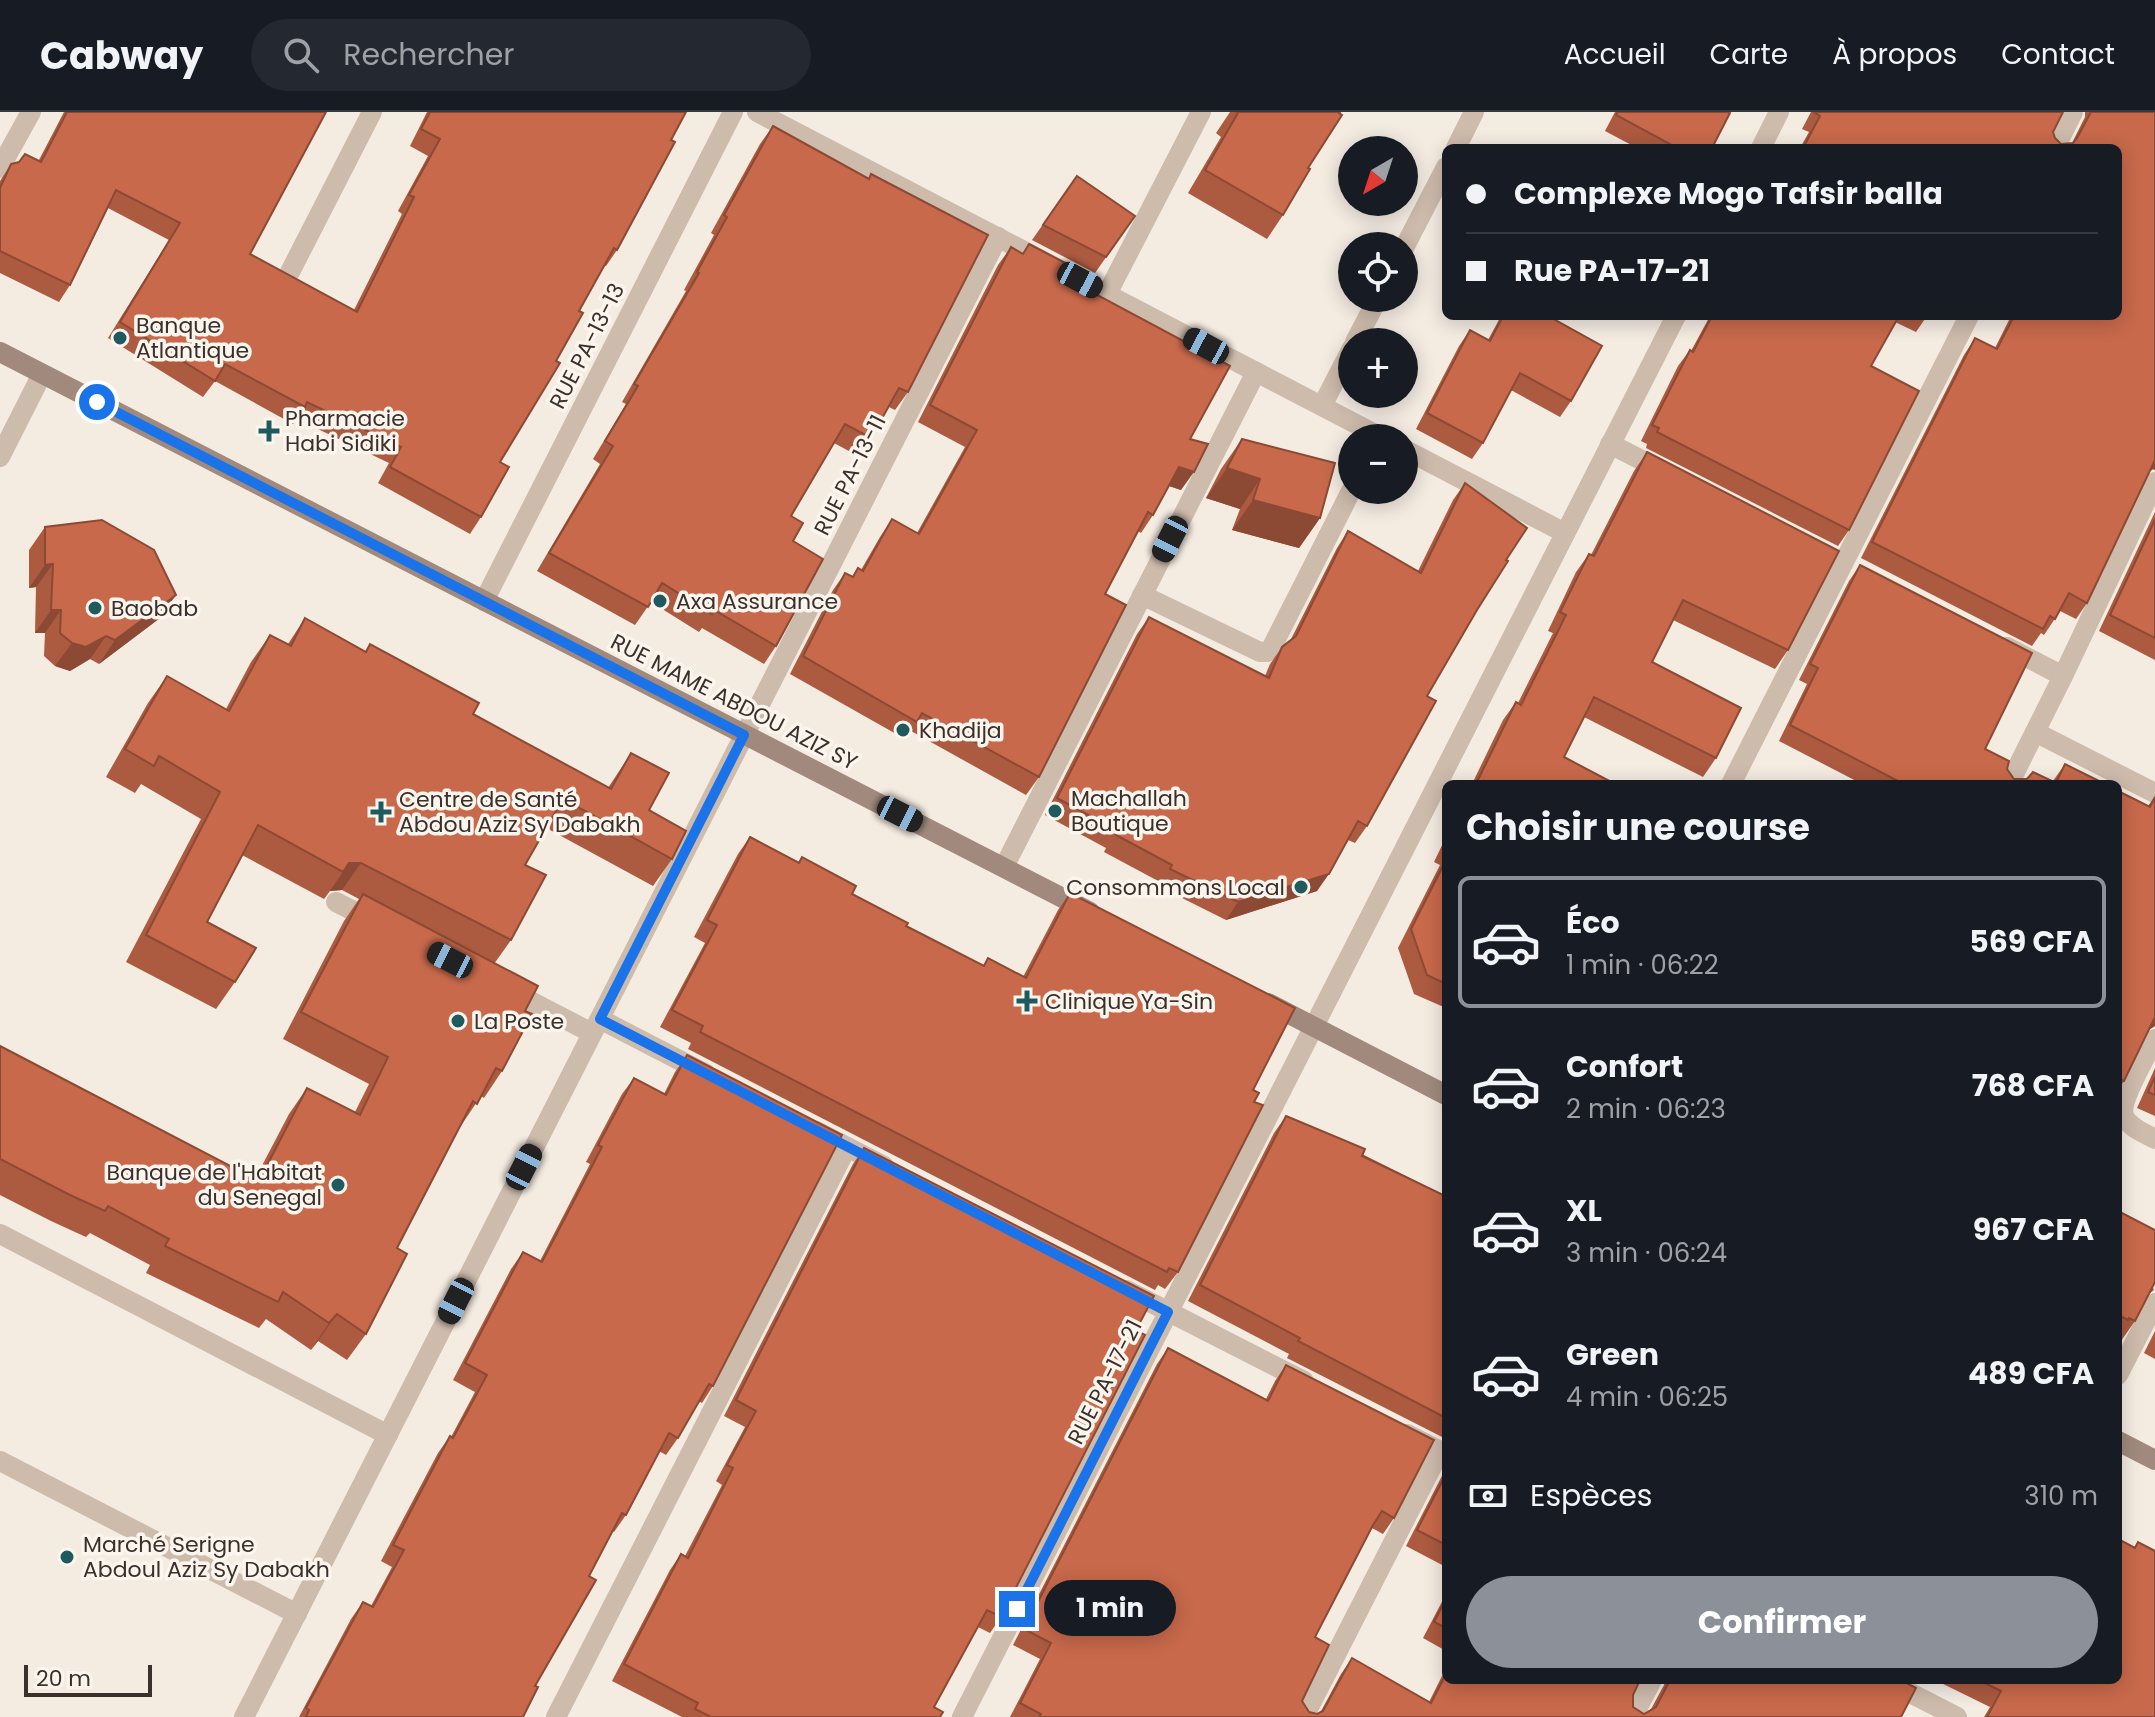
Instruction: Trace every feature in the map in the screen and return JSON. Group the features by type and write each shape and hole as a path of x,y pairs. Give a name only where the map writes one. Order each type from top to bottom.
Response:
{"street":[{"path":"0,168 31,112"},
{"path":"290,272 372,112"},
{"name":"RUE PA-13-13","path":"484,601 733,112"},
{"path":"757,112 1356,424"},
{"path":"1107,294 1201,112"},
{"path":"1458,144 1474,112"},
{"path":"1763,144 1779,112"},
{"path":"2057,144 2073,112"},
{"path":"1412,232 1442,175"},
{"name":"RUE PA-13-11","path":"244,1717 998,237"},
{"name":"RUE PA-17-21","path":"962,1717 1674,320"},
{"path":"1733,780 1967,320"},
{"name":"RUE MAME ABDOU AZIZ SY","path":"0,352 1102,918"},
{"path":"1004,867 1256,372"},
{"path":"0,457 42,374"},
{"path":"1322,406 1338,375"},
{"path":"1610,444 1679,479"},
{"path":"1418,456 1565,533"},
{"path":"2011,780 2155,482"},
{"path":"1142,595 1260,652 1267,652 1344,504"},
{"path":"1995,641 2063,676"},
{"path":"2035,732 2155,793"},
{"path":"336,902 393,931"},
{"path":"493,982 723,1083"},
{"path":"1257,998 1442,1093"},
{"path":"2155,1039 2124,1102 2124,1115 2132,1127 2155,1139"},
{"path":"792,1119 903,1176"},
{"path":"565,1714 847,1147"},
{"path":"0,1234 388,1435"},
{"path":"1112,1283 1317,1388"},
{"path":"2122,1367 2155,1303"},
{"path":"1385,1423 1442,1452"},
{"path":"2122,1443 2155,1460"},
{"path":"1304,1717 1442,1455"},
{"path":"0,1461 297,1614"},
{"path":"1633,1717 1650,1684"},
{"path":"1893,1684 1954,1716"}],"building":[{"path":"67,112 326,112 250,254 357,312 414,197 409,195 440,139 421,129 430,112 686,112 671,140 675,142 617,250 614,248 579,311 583,313 556,361 560,363 500,462 509,467 481,517 390,467 401,447 307,402 305,407 225,364 215,381 120,322 180,223 116,190 70,285 0,251 0,188 11,164 19,162 25,154 41,162"},
{"path":"1236,112 1340,112 1342,115 1283,215 1205,170"},
{"path":"1618,112 1730,113 1714,144 1670,144 1616,115"},
{"path":"1814,112 2063,112 2053,132 2061,144 1805,144 1820,116"},
{"path":"2091,112 2155,112 2155,460 2087,603 2069,593 2055,619 2050,616 2043,629 1872,542 1975,338 1997,349 2012,320 2122,320 2122,144 2061,144 2073,143"},
{"path":"773,126 869,179 871,174 988,235 908,392 899,388 871,438 845,424 791,516 803,523 793,541 823,559 776,646 714,610 712,614 662,583 648,607 549,553 613,446 605,441 638,386 634,384 699,273 727,217 724,215"},
{"path":"1077,176 1135,216 1106,257 1043,225"},
{"path":"1029,244 1092,277 1084,288 1230,366 1190,439 1208,444 1194,472 1179,467 1153,515 1148,512 1105,594 1126,605 1039,777 922,713 917,722 803,656 845,573 853,577 858,568 863,571 892,519 919,534 977,430 930,405 1011,247 1023,254"},
{"path":"1501,320 1555,320 1602,346 1571,401 1520,373 1483,443 1427,413 1470,330 1490,341"},
{"path":"1710,320 1897,320 1871,366 1919,391 1849,530 1657,432 1659,428 1652,425 1690,350 1693,352"},
{"path":"1242,439 1335,463 1320,518 1253,500 1260,479 1227,468"},
{"path":"1647,452 1839,551 1788,650 1683,600 1652,662 1741,708 1716,758 1594,697 1564,757 1607,780 1478,780 1516,702 1521,705 1566,615 1560,612 1589,554 1594,556"},
{"path":"1465,483 1527,528 1427,696 1436,701 1367,826 1358,821 1329,874 1238,902 1170,869 1172,865 1116,835 1118,831 1057,798 1149,617 1269,678 1282,647 1296,636 1348,531 1421,573"},
{"name":"Baobab","path":"102,520 154,550 176,595 115,640 106,636 86,647 72,643 60,633 61,610 51,610 53,564 45,565 45,527"},
{"path":"2155,520 2155,638 2110,615"},
{"path":"1860,565 2032,653 1985,749 2009,761 2007,769 2014,779 2027,779 2033,772 2050,780 1896,780 1790,725 1818,668 1810,664"},
{"path":"305,618 366,652 370,644 479,703 473,714 611,789 631,753 669,773 649,810 686,831 672,859 569,802 568,790 525,865 546,875 511,940 361,863 349,863 343,872 258,825 207,922 256,948 235,982 146,935 220,792 159,756 154,766 125,749 167,676 229,711 270,635 291,646"},
{"path":"2065,764 2097,780 2057,780"},
{"path":"2122,793 2150,807 2155,797 2155,1017 2124,1081"},
{"path":"750,837 799,863 802,857 856,886 852,894 984,966 988,958 1026,978 1070,893 1295,1008 1253,1090 1259,1093 1254,1102 1263,1105 1178,1272 1169,1268 1167,1272 700,1032 703,1026 672,1010 717,925 707,920"},
{"path":"1442,868 1442,982 1427,975 1411,929"},
{"path":"363,894 538,986 525,1011 532,1014 502,1071 496,1068 477,1104 473,1101 397,1248 407,1254 366,1334 337,1314 329,1323 283,1292 278,1302 165,1246 169,1239 108,1206 105,1211 0,1159 0,1046 259,1181 307,1088 360,1115 388,1057 301,1012"},
{"path":"687,1055 842,1135 713,1386 709,1384 678,1438 669,1433 626,1515 622,1513 589,1576 596,1580 535,1686 538,1687 523,1717 306,1717 309,1710 306,1708 363,1602 373,1607 404,1550 393,1545 450,1436 453,1438 487,1375 465,1363 523,1252 542,1262 634,1078 666,1095"},
{"path":"2155,1077 2155,1095 2148,1092"},
{"path":"1286,1116 1365,1149 1362,1156 1442,1195 1442,1416 1298,1341 1300,1338 1200,1285"},
{"path":"864,1148 1154,1296 1136,1330 1145,1335 1001,1617 987,1610 934,1707 943,1712 940,1717 711,1717 695,1709 698,1703 624,1664 681,1554 688,1558 733,1468 727,1465 756,1411 736,1400"},
{"path":"2122,1213 2155,1230 2155,1282 2135,1321 2122,1317"},
{"path":"1168,1348 1268,1401 1286,1365 1434,1440 1394,1518 1382,1511 1373,1525 1315,1637 1329,1645 1302,1701 1309,1712 1317,1714 1323,1711 1352,1658 1431,1703 1442,1682 1638,1684 1633,1695 1633,1707 1644,1714 1656,1707 1668,1684 1908,1684 1916,1688 1901,1717 1039,1717 1041,1714 1020,1703 1051,1643 1024,1629"},
{"path":"1442,1482 1442,1543 1417,1530"},
{"path":"2122,1541 2135,1548 2138,1542 2155,1551 2155,1717 1987,1717 2001,1691 1987,1684 2122,1684"},
{"path":"1442,1607 1442,1626 1434,1622"}],"place":[{"name":"Banque Atlantique","path":"120,338"},
{"name":"Pharmacie Habi Sidiki","path":"269,431"},
{"name":"Axa Assurance","path":"660,601"},
{"name":"Baobab","path":"95,608"},
{"name":"Khadija","path":"903,730"},
{"name":"Machallah Boutique","path":"1055,811"},
{"name":"Centre de Santé Abdou Aziz Sy Dabakh","path":"381,812"},
{"name":"Consommons Local","path":"1301,887"},
{"name":"Clinique Ya-Sin","path":"1027,1001"},
{"name":"La Poste","path":"458,1021"},
{"name":"Banque de l'Habitat du Senegal","path":"338,1185"},
{"name":"Marché Serigne Abdoul Aziz Sy Dabakh","path":"67,1557"}],"route":[{"path":"97,402 744,735 600,1019 1168,1312 1017,1609"}]}
